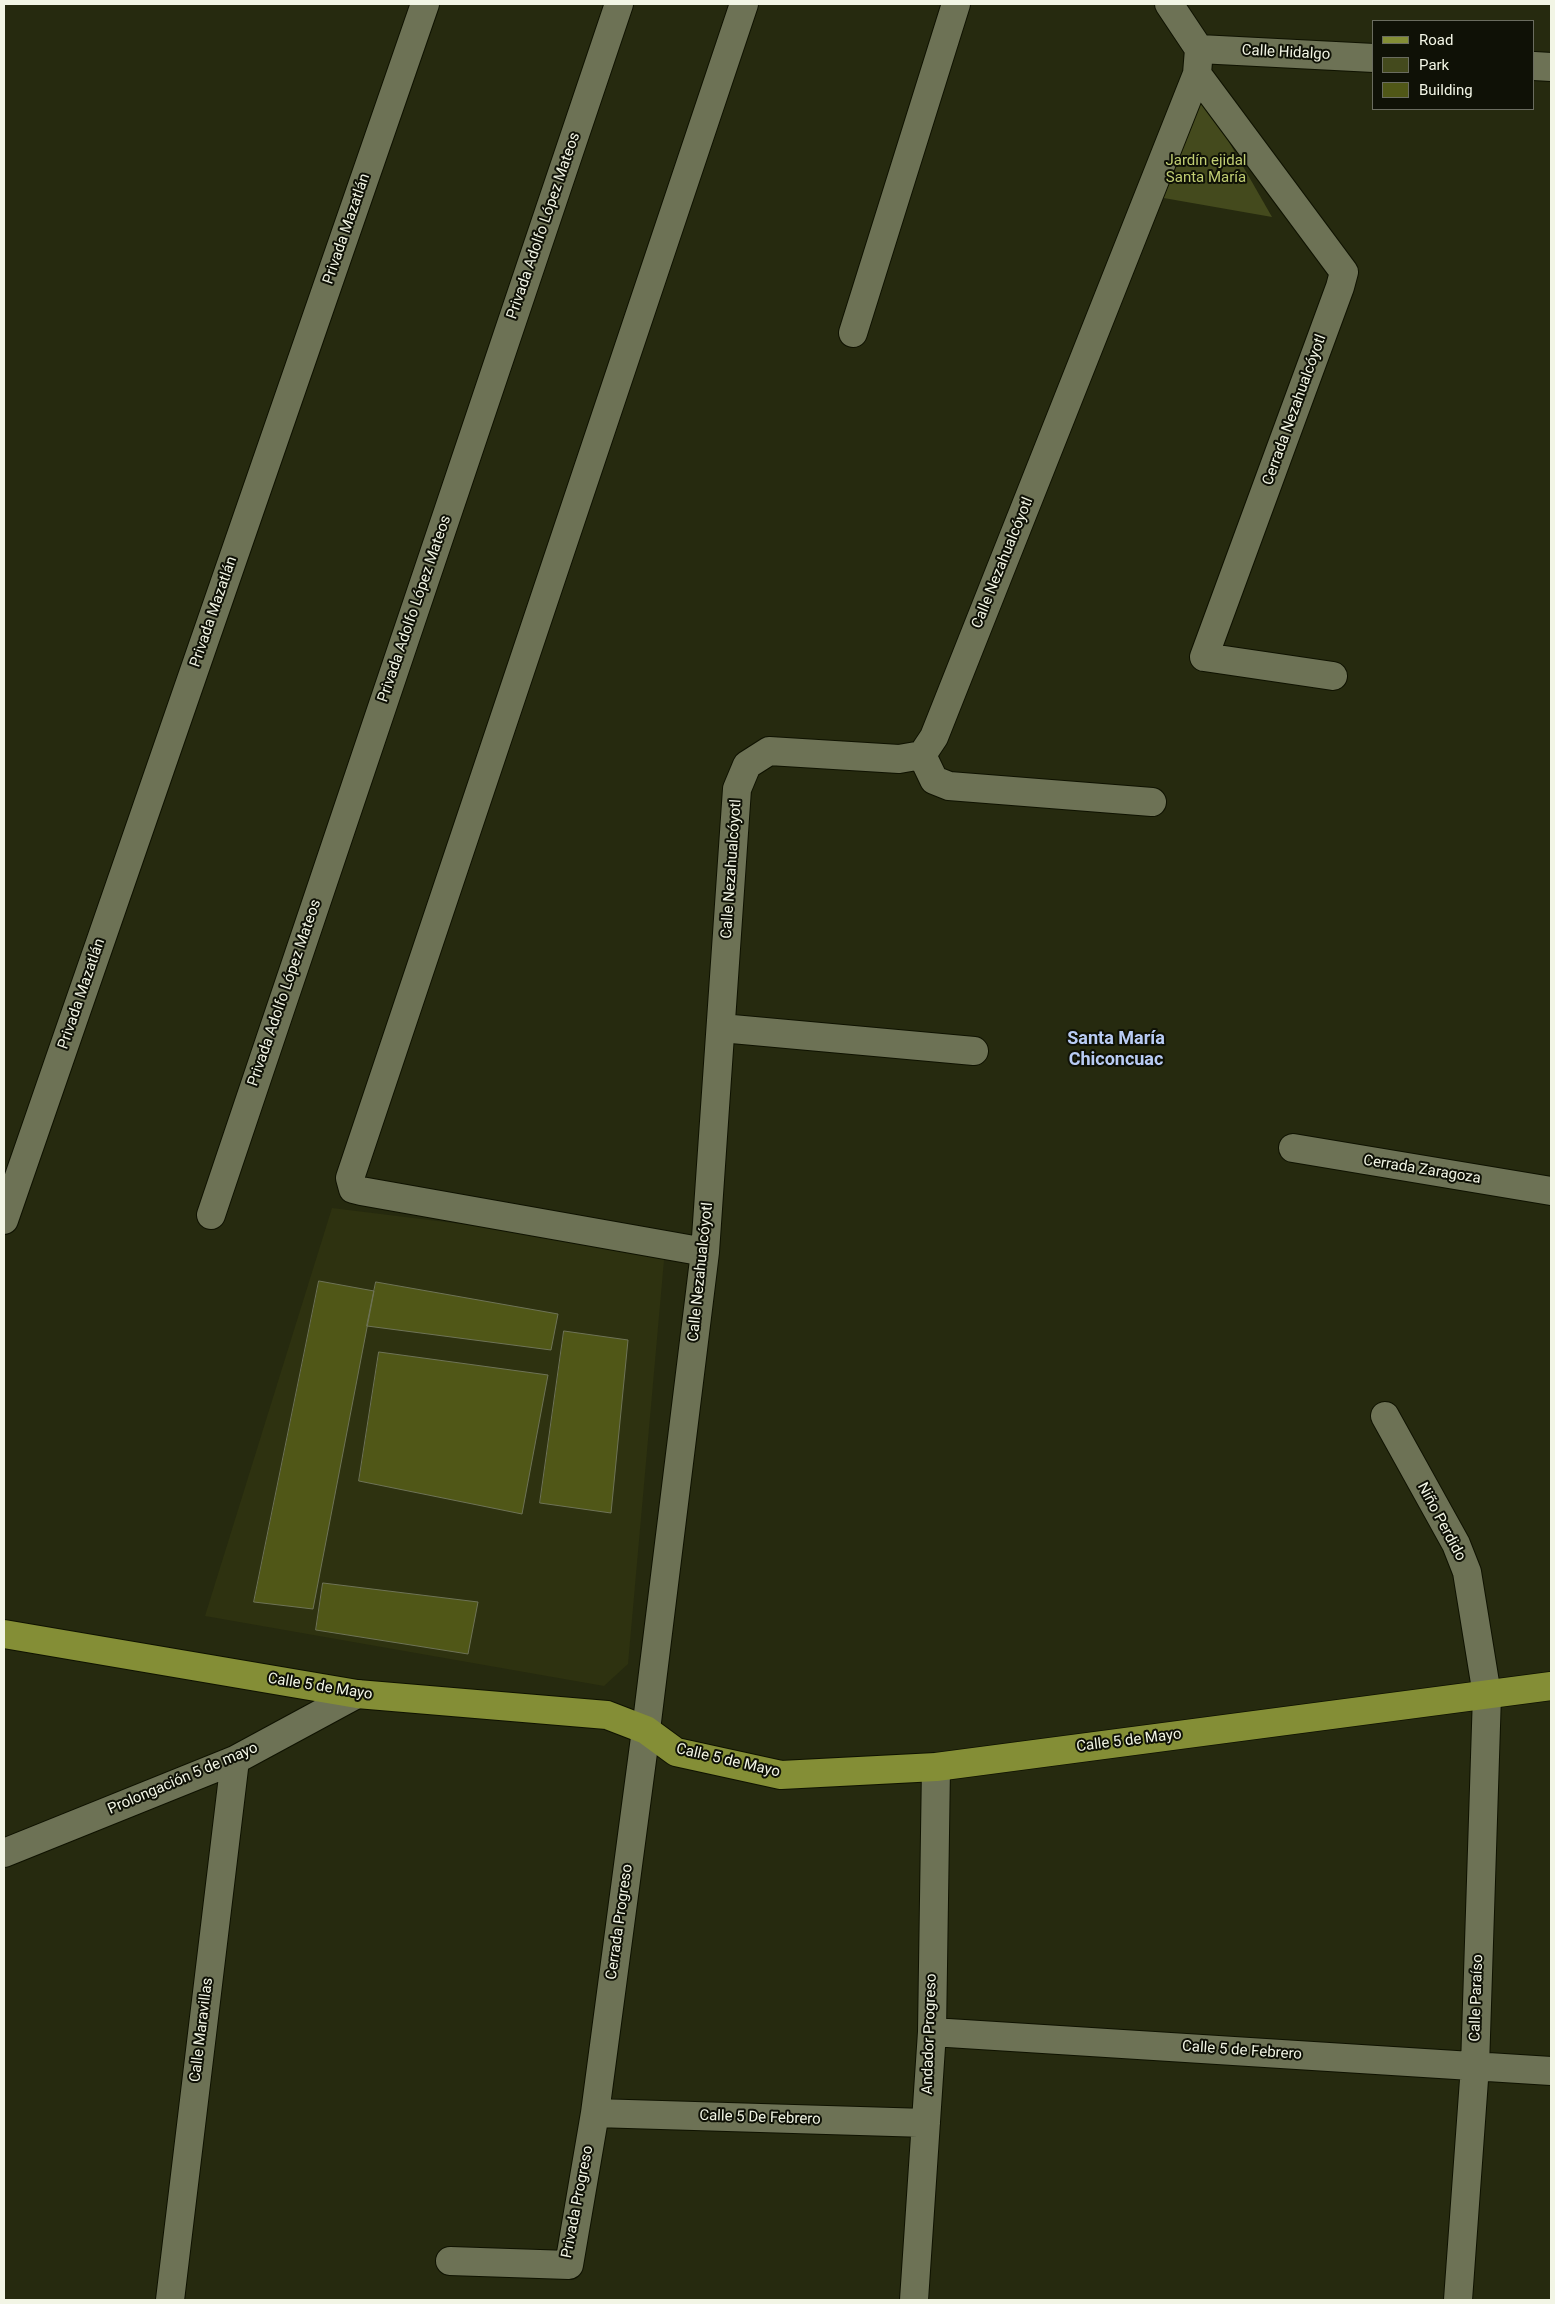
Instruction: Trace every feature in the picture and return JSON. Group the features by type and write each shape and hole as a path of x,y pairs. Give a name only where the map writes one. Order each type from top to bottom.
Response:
{"main road":[{"name":"Calle 5 de Mayo","path":"4,1634 357,1694 607,1715 646,1730 676,1752 781,1775 936,1767 1551,1686"}],"street":[{"name":"Privada Mazatlán","path":"4,1220 425,4"},
{"name":"Privada Adolfo López Mateos","path":"210,1215 619,4"},
{"path":"705,1252 361,1191 353,1189 350,1178 744,4"},
{"path":"853,333 956,4"},
{"path":"1169,4 1198,61"},
{"name":"Calle Hidalgo","path":"1198,61 1372,58"},
{"name":"Calle Nezahualcóyotl","path":"646,1730 705,1252 737,790 747,765 769,752 899,759 922,755 934,737 1198,61"},
{"name":"Cerrada Nezahualcóyotl","path":"1198,61 1344,272 1204,657 1332,676"},
{"path":"1535,66 1551,67"},
{"path":"922,755 934,780 949,786 1152,802"},
{"path":"721,1028 974,1051"},
{"name":"Cerrada Zaragoza","path":"1293,1148 1551,1191"},
{"name":"Niño Perdido","path":"1385,1416 1456,1544 1467,1572 1487,1695"},
{"name":"Prolongación 5 de mayo","path":"4,1853 235,1760 357,1694"},
{"name":"Calle Paraíso","path":"1458,2300 1475,2066 1487,1695"},
{"name":"Cerrada Progreso","path":"595,2113 646,1730"},
{"name":"Calle Maravillas","path":"170,2300 235,1760"},
{"name":"Andador Progreso","path":"914,2300 932,2032 936,1767"},
{"name":"Calle 5 de Febrero","path":"932,2032 1551,2071"},
{"name":"Calle 5 De Febrero","path":"595,2113 926,2123"},
{"name":"Privada Progreso","path":"450,2261 569,2265 595,2113"}],"shaded area":[{"path":"332,1208 665,1249 628,1664 604,1686 205,1616"}],"green space":[{"name":"Jardín ejidal Santa María","path":"1201,93 1272,217 1158,197"}],"building":[{"path":"319,1281 374,1291 313,1609 254,1602"},
{"path":"376,1282 558,1314 551,1350 367,1326"},
{"path":"564,1331 628,1340 611,1513 540,1503"},
{"path":"379,1352 548,1375 522,1514 359,1481"},
{"path":"323,1583 478,1602 468,1654 316,1630"}],"district":[{"name":"Santa María Chiconcuac","path":"1116,1049"}]}
